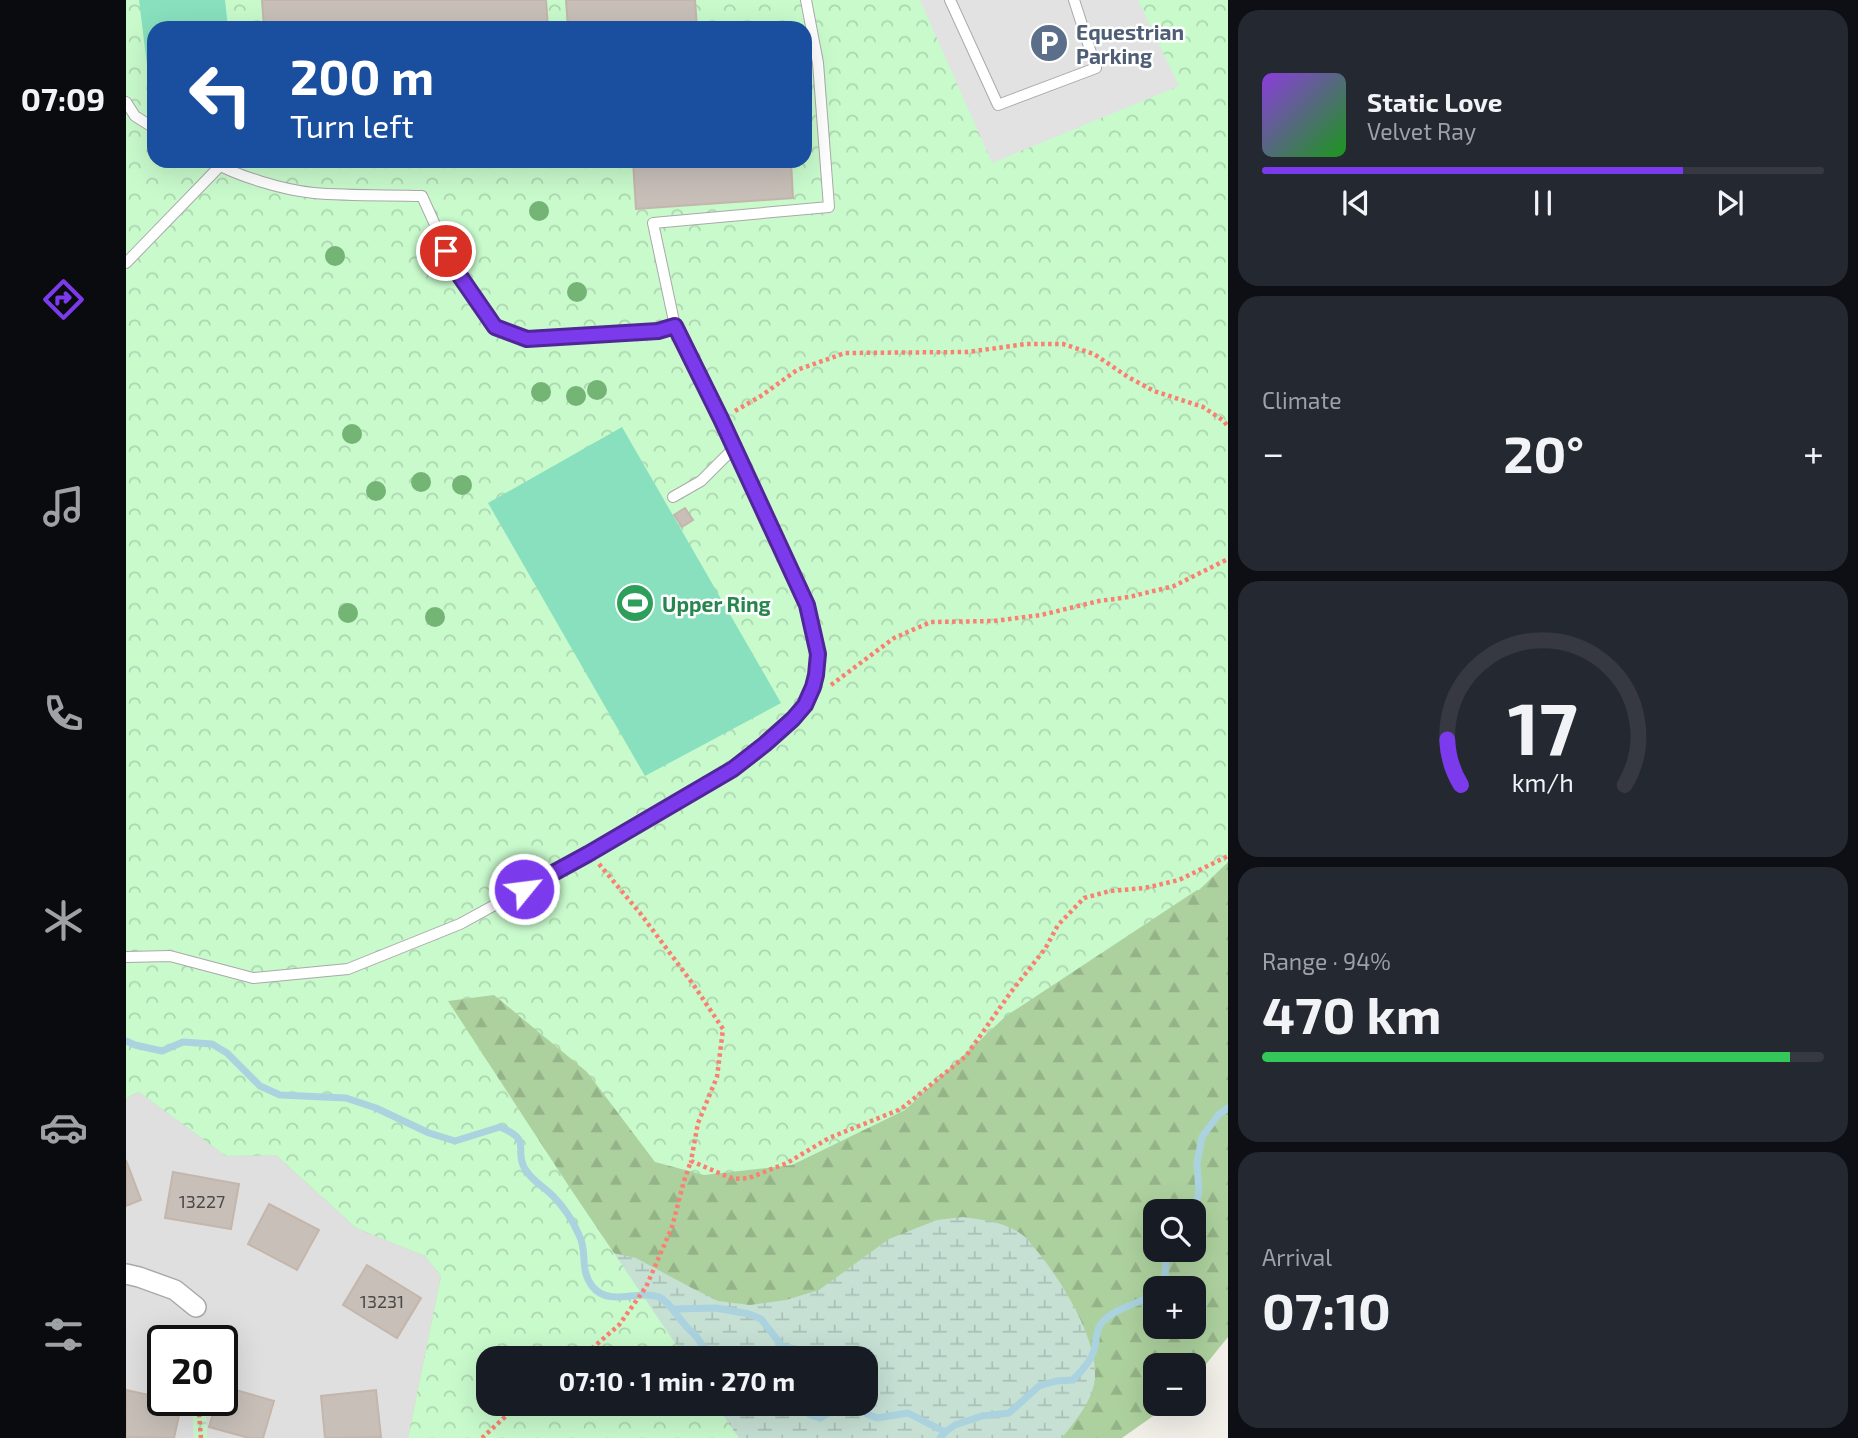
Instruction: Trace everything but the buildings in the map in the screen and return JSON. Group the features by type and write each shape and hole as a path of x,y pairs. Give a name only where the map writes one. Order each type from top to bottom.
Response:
{"street":[{"path":"126,1274 175,1290 196,1307"}],"lane":[{"path":"806,0 810,21"},
{"path":"950,0 998,105 1096,68 1074,0"},
{"path":"126,957 170,957 253,978 348,970 460,924 588,854 733,769 781,731 805,705 813,687 818,654 807,605 675,326 653,223 829,207 818,63 812,32"},
{"path":"126,102 135,116 147,124"},
{"path":"126,263 211,168"},
{"path":"226,168 263,182 312,193 422,196 455,269 495,327 527,339 658,331 675,326"},
{"path":"673,497 701,481 734,448"}],"path":[{"path":"721,419 761,396 797,370 845,353 968,352 1026,344 1063,344 1094,354 1154,391 1203,407 1224,421 1228,427"},
{"path":"805,705 894,638 931,622 995,621 1041,615 1129,597 1174,586 1228,559"},
{"path":"588,854 607,872 640,913 723,1029 717,1077 698,1123 673,1227 637,1302 620,1325 595,1346"},
{"path":"691,1161 733,1179 749,1178 787,1163 829,1138 901,1109 966,1056 1045,949 1058,925 1084,898 1180,880 1228,856"},
{"path":"199,1416 201,1438"},
{"path":"482,1438 506,1416"}],"shaded area":[{"name":"Equestrian Parking","path":"920,0 1138,0 1179,86 992,163"},
{"path":"139,1092 226,1156 276,1155 356,1228 425,1256 441,1276 408,1438 207,1438 206,1416 238,1416 238,1325 147,1325 147,1416 193,1416 194,1438 126,1438 126,1098"}],"green space":[{"path":"126,0 1228,0 1228,862 1199,890 1006,1016 905,1110 792,1165 704,1175 655,1162 587,1072 494,995 448,1001 677,1346 476,1346 476,1416 723,1416 739,1438 408,1438 441,1276 425,1256 356,1228 276,1155 226,1156 139,1092 126,1098"},
{"path":"139,0 225,0 227,21 147,21 147,65"},
{"path":"1228,123 1228,1337 1206,1364 1206,1353 1143,1353 1143,1416 1153,1416 1122,1438 408,1438 441,1276 425,1256 356,1228 276,1155 226,1156 139,1092 126,1098"},
{"name":"Upper Ring","path":"622,427 781,703 645,776 488,503"},
{"path":"963,1217 987,1221 1017,1231 1038,1252 1076,1311 1090,1345 1095,1377 1094,1386 1083,1410 1062,1438 604,1438 589,1416 878,1416 878,1346 550,1346 608,1252 636,1258 718,1301 750,1305 786,1300 819,1290 889,1239 937,1220"},
{"path":"193,1416 206,1416 207,1438 194,1438"}],"waterway":[{"path":"126,1041 162,1051 183,1042 212,1044 227,1053 260,1086 280,1095 346,1098 455,1141 500,1127 510,1132 520,1141 525,1169 556,1199 574,1224 582,1241 586,1273 592,1286 607,1296 651,1295 663,1299 703,1346"},
{"path":"1197,1199 1197,1163 1202,1137 1219,1114 1228,1108"},
{"path":"1164,1276 1166,1262"},
{"path":"940,1438 955,1425 982,1416 1009,1413 1039,1386 1073,1380 1092,1357 1098,1328 1105,1319 1143,1300"},
{"path":"674,1309 716,1308 749,1314 761,1319 782,1346"},
{"path":"872,1416 877,1418 908,1413 945,1432"},
{"path":"814,1416 823,1416"}],"place":[{"name":"Equestrian Parking","path":"1049,43"},
{"name":"Upper Ring","path":"635,603"}],"route":[{"path":"446,251 455,269 495,327 527,339 658,331 675,326 807,605 818,654 813,687 805,705 765,744 733,769 524,889"}]}
